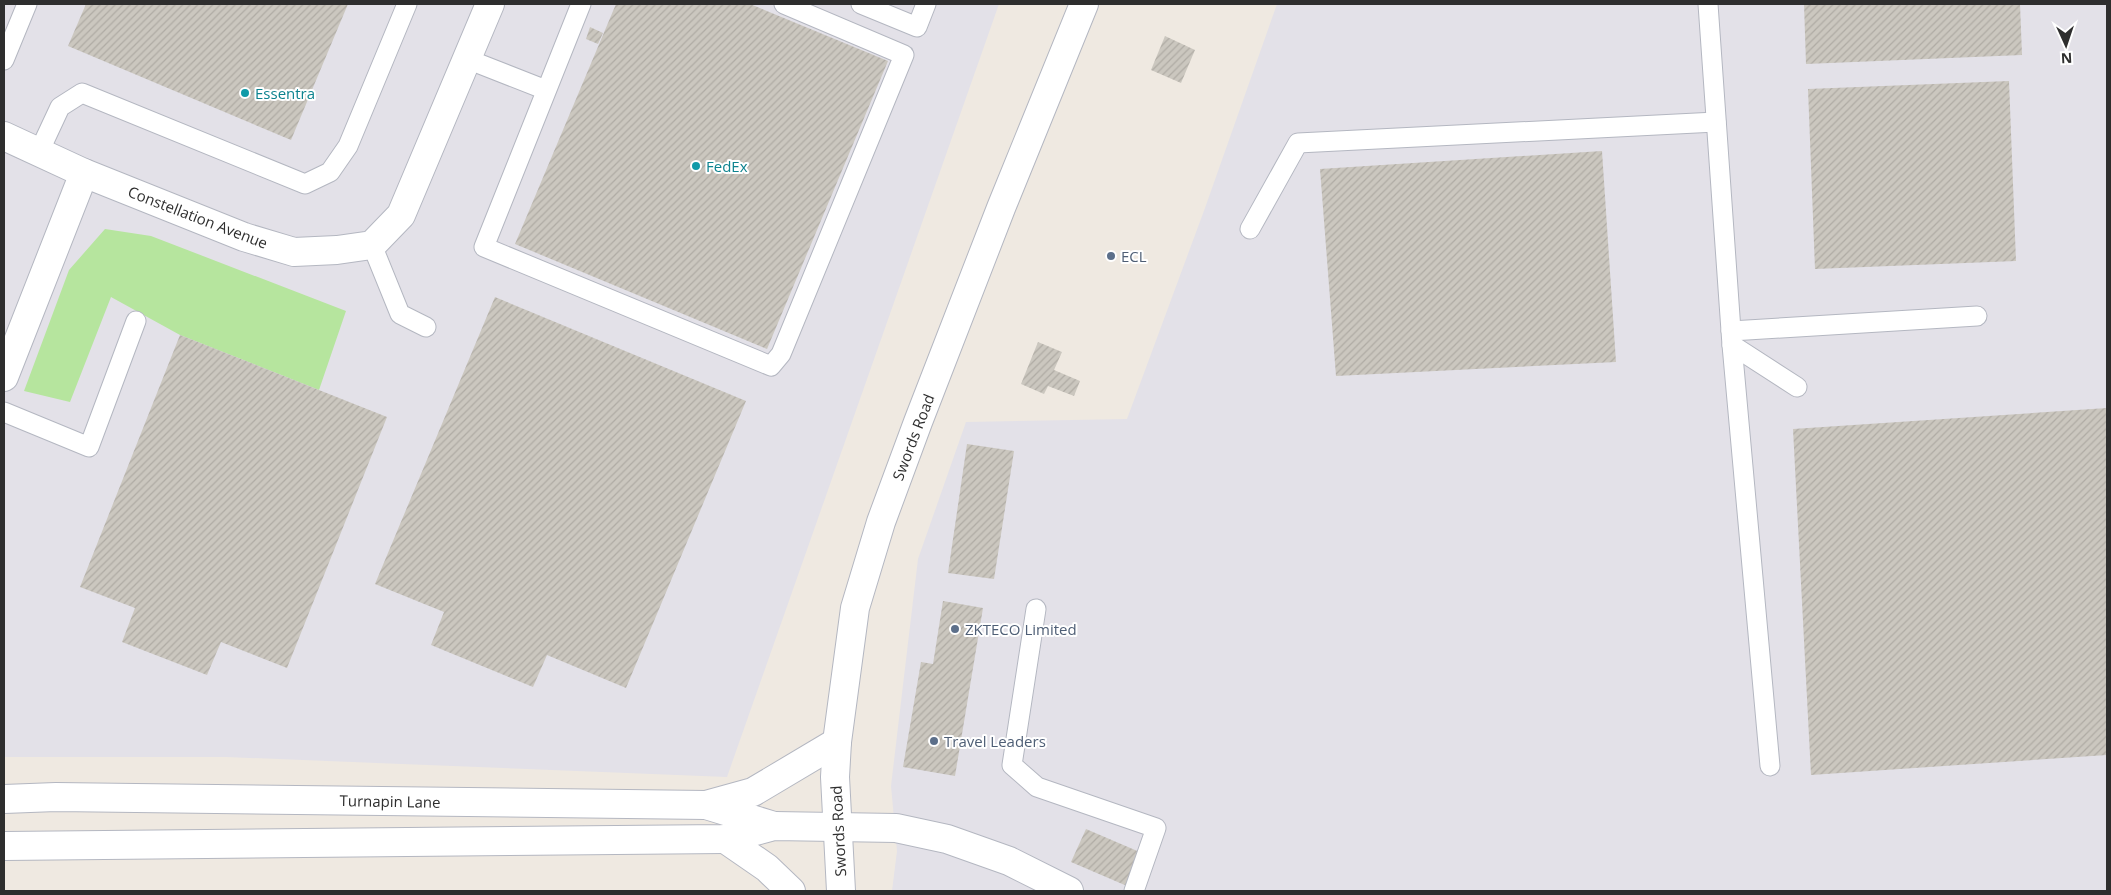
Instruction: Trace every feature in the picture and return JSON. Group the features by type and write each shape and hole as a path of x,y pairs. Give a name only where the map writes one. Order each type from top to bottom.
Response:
{"street":[{"path":"372,245 401,215 490,4"},
{"name":"Swords Road","path":"841,891 835,777 837,742 854,608 881,522 1001,208 1084,4"},
{"name":"Constellation Avenue","path":"4,136 84,173 244,237 294,252 336,250 372,245"},
{"path":"4,377 84,173"},
{"path":"706,805 753,792 837,742"},
{"name":"Turnapin Lane","path":"4,799 56,796 706,805 774,826"},
{"name":"Turnapin Lane","path":"4,846 725,839 774,826 896,828 947,839 1009,861 1069,891"},
{"path":"725,839 767,868 791,891"}],"lane":[{"path":"4,60 27,4"},
{"path":"39,152 60,108 82,93 305,184 330,172 348,146 407,4"},
{"path":"581,4 484,247 771,366 781,354 904,55 784,4"},
{"path":"861,4 917,26 926,4"},
{"path":"1708,4 1731,338 1770,766"},
{"path":"467,59 546,90"},
{"path":"1250,229 1298,143 1716,122"},
{"path":"372,245 400,314 426,327"},
{"path":"1731,338 1977,316"},
{"path":"4,412 90,447 136,321"},
{"path":"1731,338 1797,387"},
{"path":"1036,609 1012,765 1037,787 1156,828 1134,891"}],"shaded area":[{"path":"4,4 999,4 727,777 226,757 4,757"},
{"path":"1277,4 2107,4 2107,891 892,891 897,851 891,786 918,559 966,422 1127,419 1205,208"}],"green space":[{"path":"105,229 151,236 346,311 319,390 180,335 111,297 70,402 24,391 69,270"}],"building":[{"name":"Essentra","path":"86,4 348,4 291,140 68,46"},
{"name":"FedEx","path":"616,4 750,4 888,61 767,349 515,244"},
{"path":"1804,4 2020,4 2022,55 1806,64"},
{"path":"590,27 603,33 598,44 586,39"},
{"path":"1165,36 1195,50 1181,83 1151,70"},
{"path":"2009,81 2016,261 1815,269 1808,89"},
{"path":"1602,151 1616,362 1336,376 1320,169"},
{"path":"495,297 746,401 626,688 547,655 533,687 431,645 444,612 375,584"},
{"path":"180,335 387,417 287,668 221,642 207,675 122,642 135,608 80,587"},
{"path":"1038,342 1062,352 1054,370 1080,381 1074,396 1048,386 1044,394 1021,384"},
{"path":"2107,408 2107,755 1811,775 1793,429"},
{"path":"967,444 1014,451 994,579 948,573"},
{"path":"943,601 983,608 955,776 903,767 921,662 933,664"},
{"path":"1086,829 1142,853 1127,886 1071,862"}],"place":[{"name":"Essentra","path":"245,93"},
{"name":"FedEx","path":"696,166"},
{"name":"ECL","path":"1111,256"},
{"name":"ZKTECO Limited","path":"955,629"},
{"name":"Travel Leaders","path":"934,741"}]}
